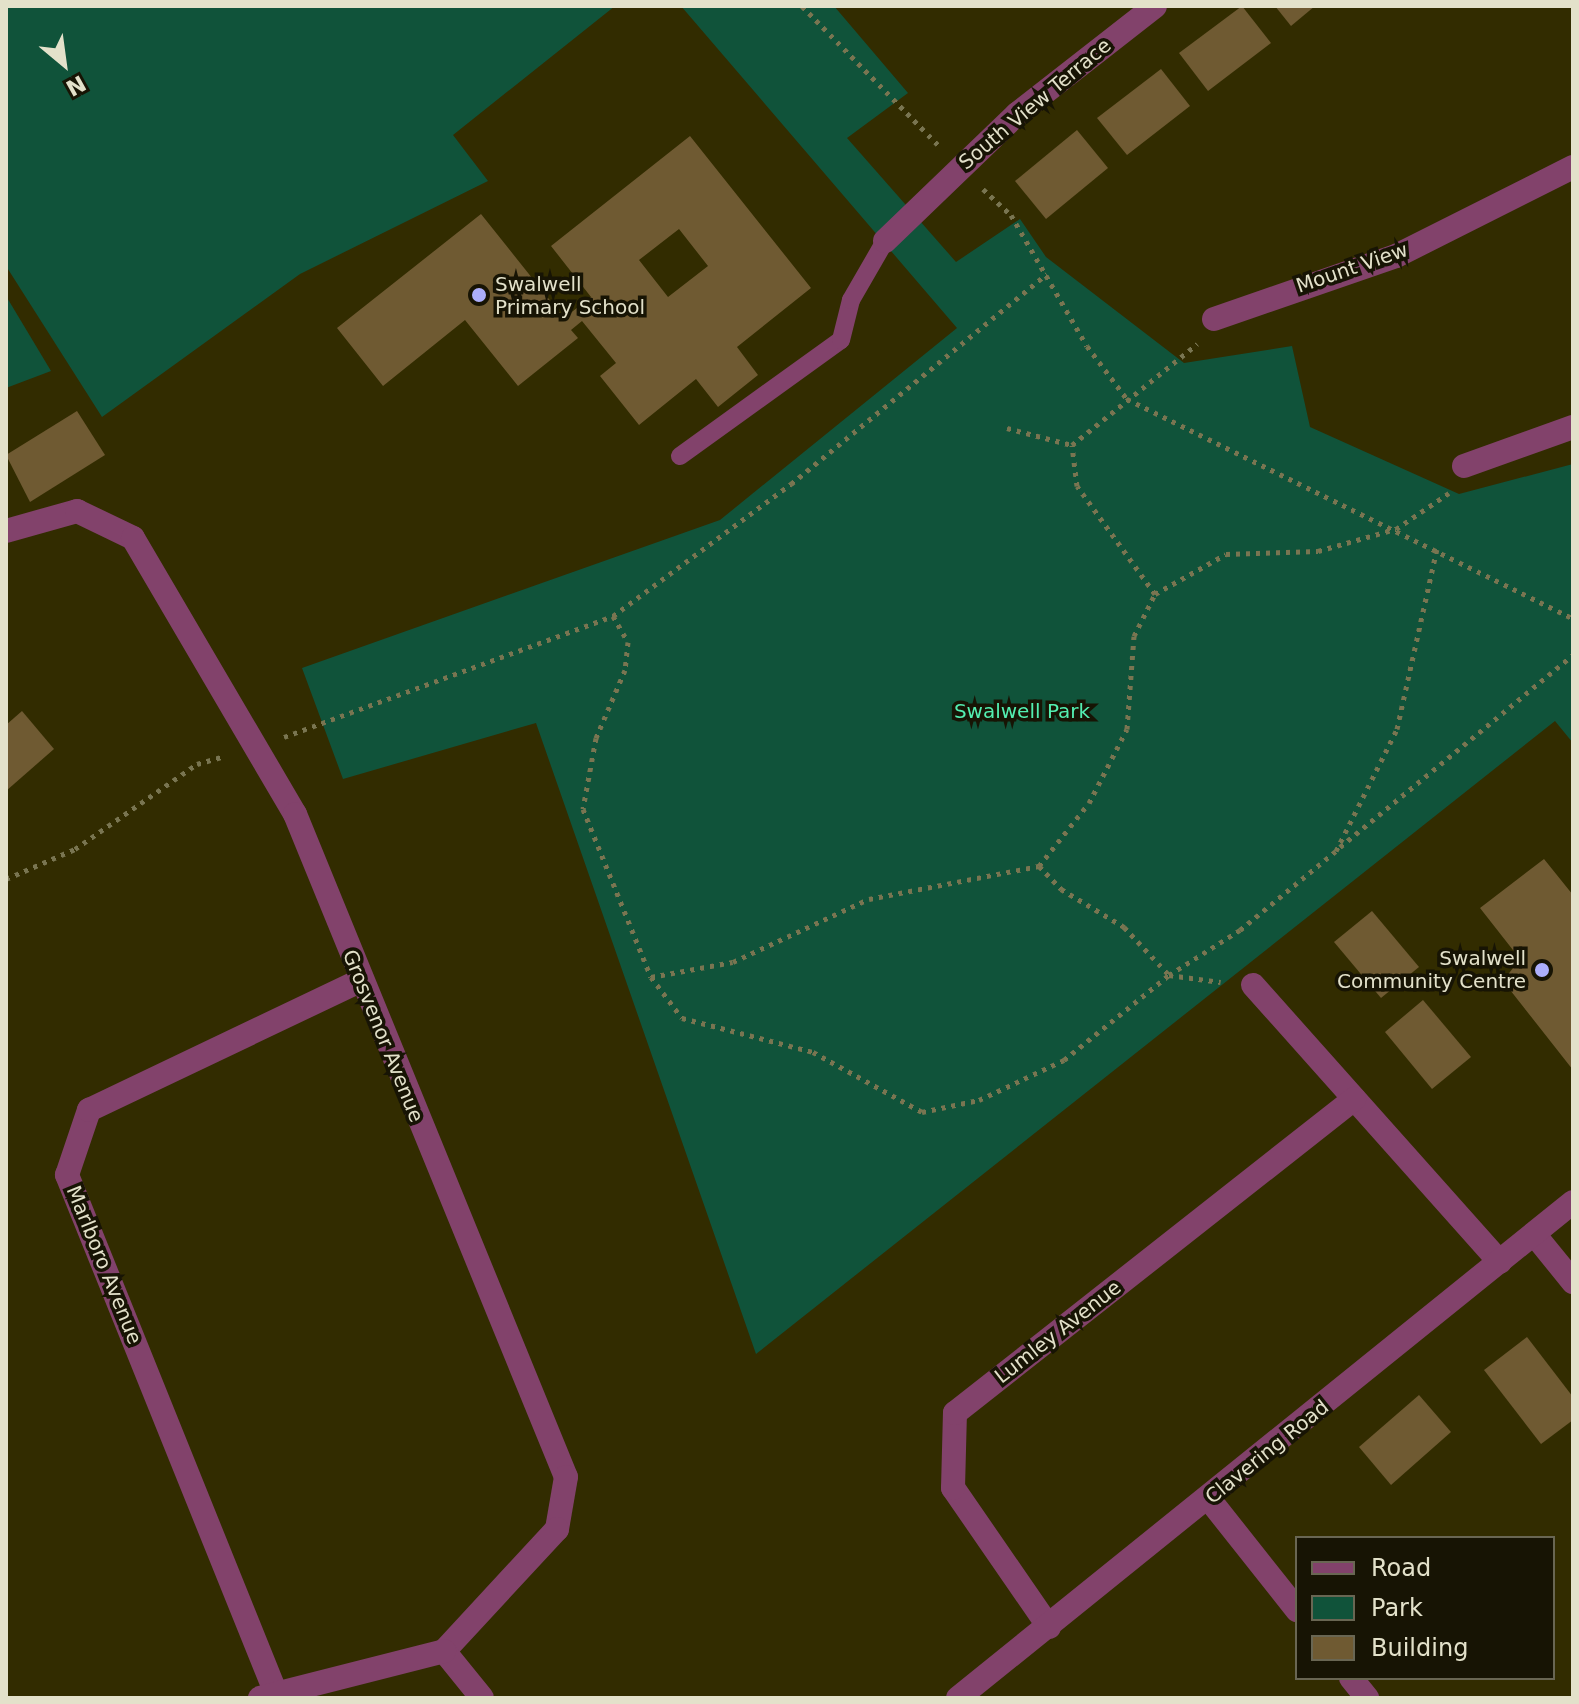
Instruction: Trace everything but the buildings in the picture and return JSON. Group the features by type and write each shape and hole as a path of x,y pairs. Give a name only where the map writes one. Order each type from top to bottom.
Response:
{"street":[{"name":"South View Terrace","path":"885,241 958,166 1155,6"},
{"name":"Mount View","path":"1214,319 1396,256 1573,167"},
{"path":"1464,466 1573,427"},
{"name":"Grosvenor Avenue","path":"6,531 77,511 133,538 295,814 360,981 566,1477 557,1529 444,1651"},
{"name":"Marlboro Avenue","path":"268,1697 67,1175 89,1110 360,981"},
{"path":"1253,985 1500,1262"},
{"name":"Lumley Avenue","path":"1049,1627 953,1488 955,1413 1354,1099"},
{"name":"Clavering Road","path":"958,1698 1209,1499 1573,1202"},
{"path":"1534,1234 1573,1282"},
{"path":"1209,1499 1295,1607"},
{"path":"268,1697 444,1651 482,1698"},
{"path":"1353,1680 1367,1698"}],"lane":[{"path":"680,456 841,340 851,300 885,241"}],"path":[{"path":"802,6 958,166 1011,215 1127,399 1573,618"},
{"path":"6,879 75,849 197,764 255,747 613,616 791,484 1047,274"},
{"path":"1072,445 1127,399 1194,350 1214,319"},
{"path":"1007,428 1072,445"},
{"path":"1072,445 1077,486 1155,594"},
{"path":"651,977 733,962 869,899 1039,866 1089,803 1127,729 1134,636 1155,594 1226,554 1318,551 1396,529 1460,486 1464,466"},
{"path":"1336,851 1397,729 1437,549"},
{"path":"613,616 628,642 625,670 596,738 583,809 651,977 682,1018 813,1052 922,1112 979,1100 1064,1060 1169,975 1240,930 1573,655"},
{"path":"1039,866 1061,889 1124,927 1169,975 1253,985"}],"green space":[{"path":"6,6 615,6 453,135 488,181 300,274 102,417 6,266"},
{"name":"Swalwell Park","path":"681,6 834,6 908,93 847,138 956,262 1020,219 1046,257 1184,363 1292,346 1310,427 1459,494 1573,464 1573,743 1555,721 756,1354 536,723 343,779 302,668 720,520 957,328"},
{"path":"6,296 51,371 6,388"}],"place":[{"name":"Swalwell Primary School","path":"479,295"},
{"name":"Swalwell Community Centre","path":"1542,970"}]}
